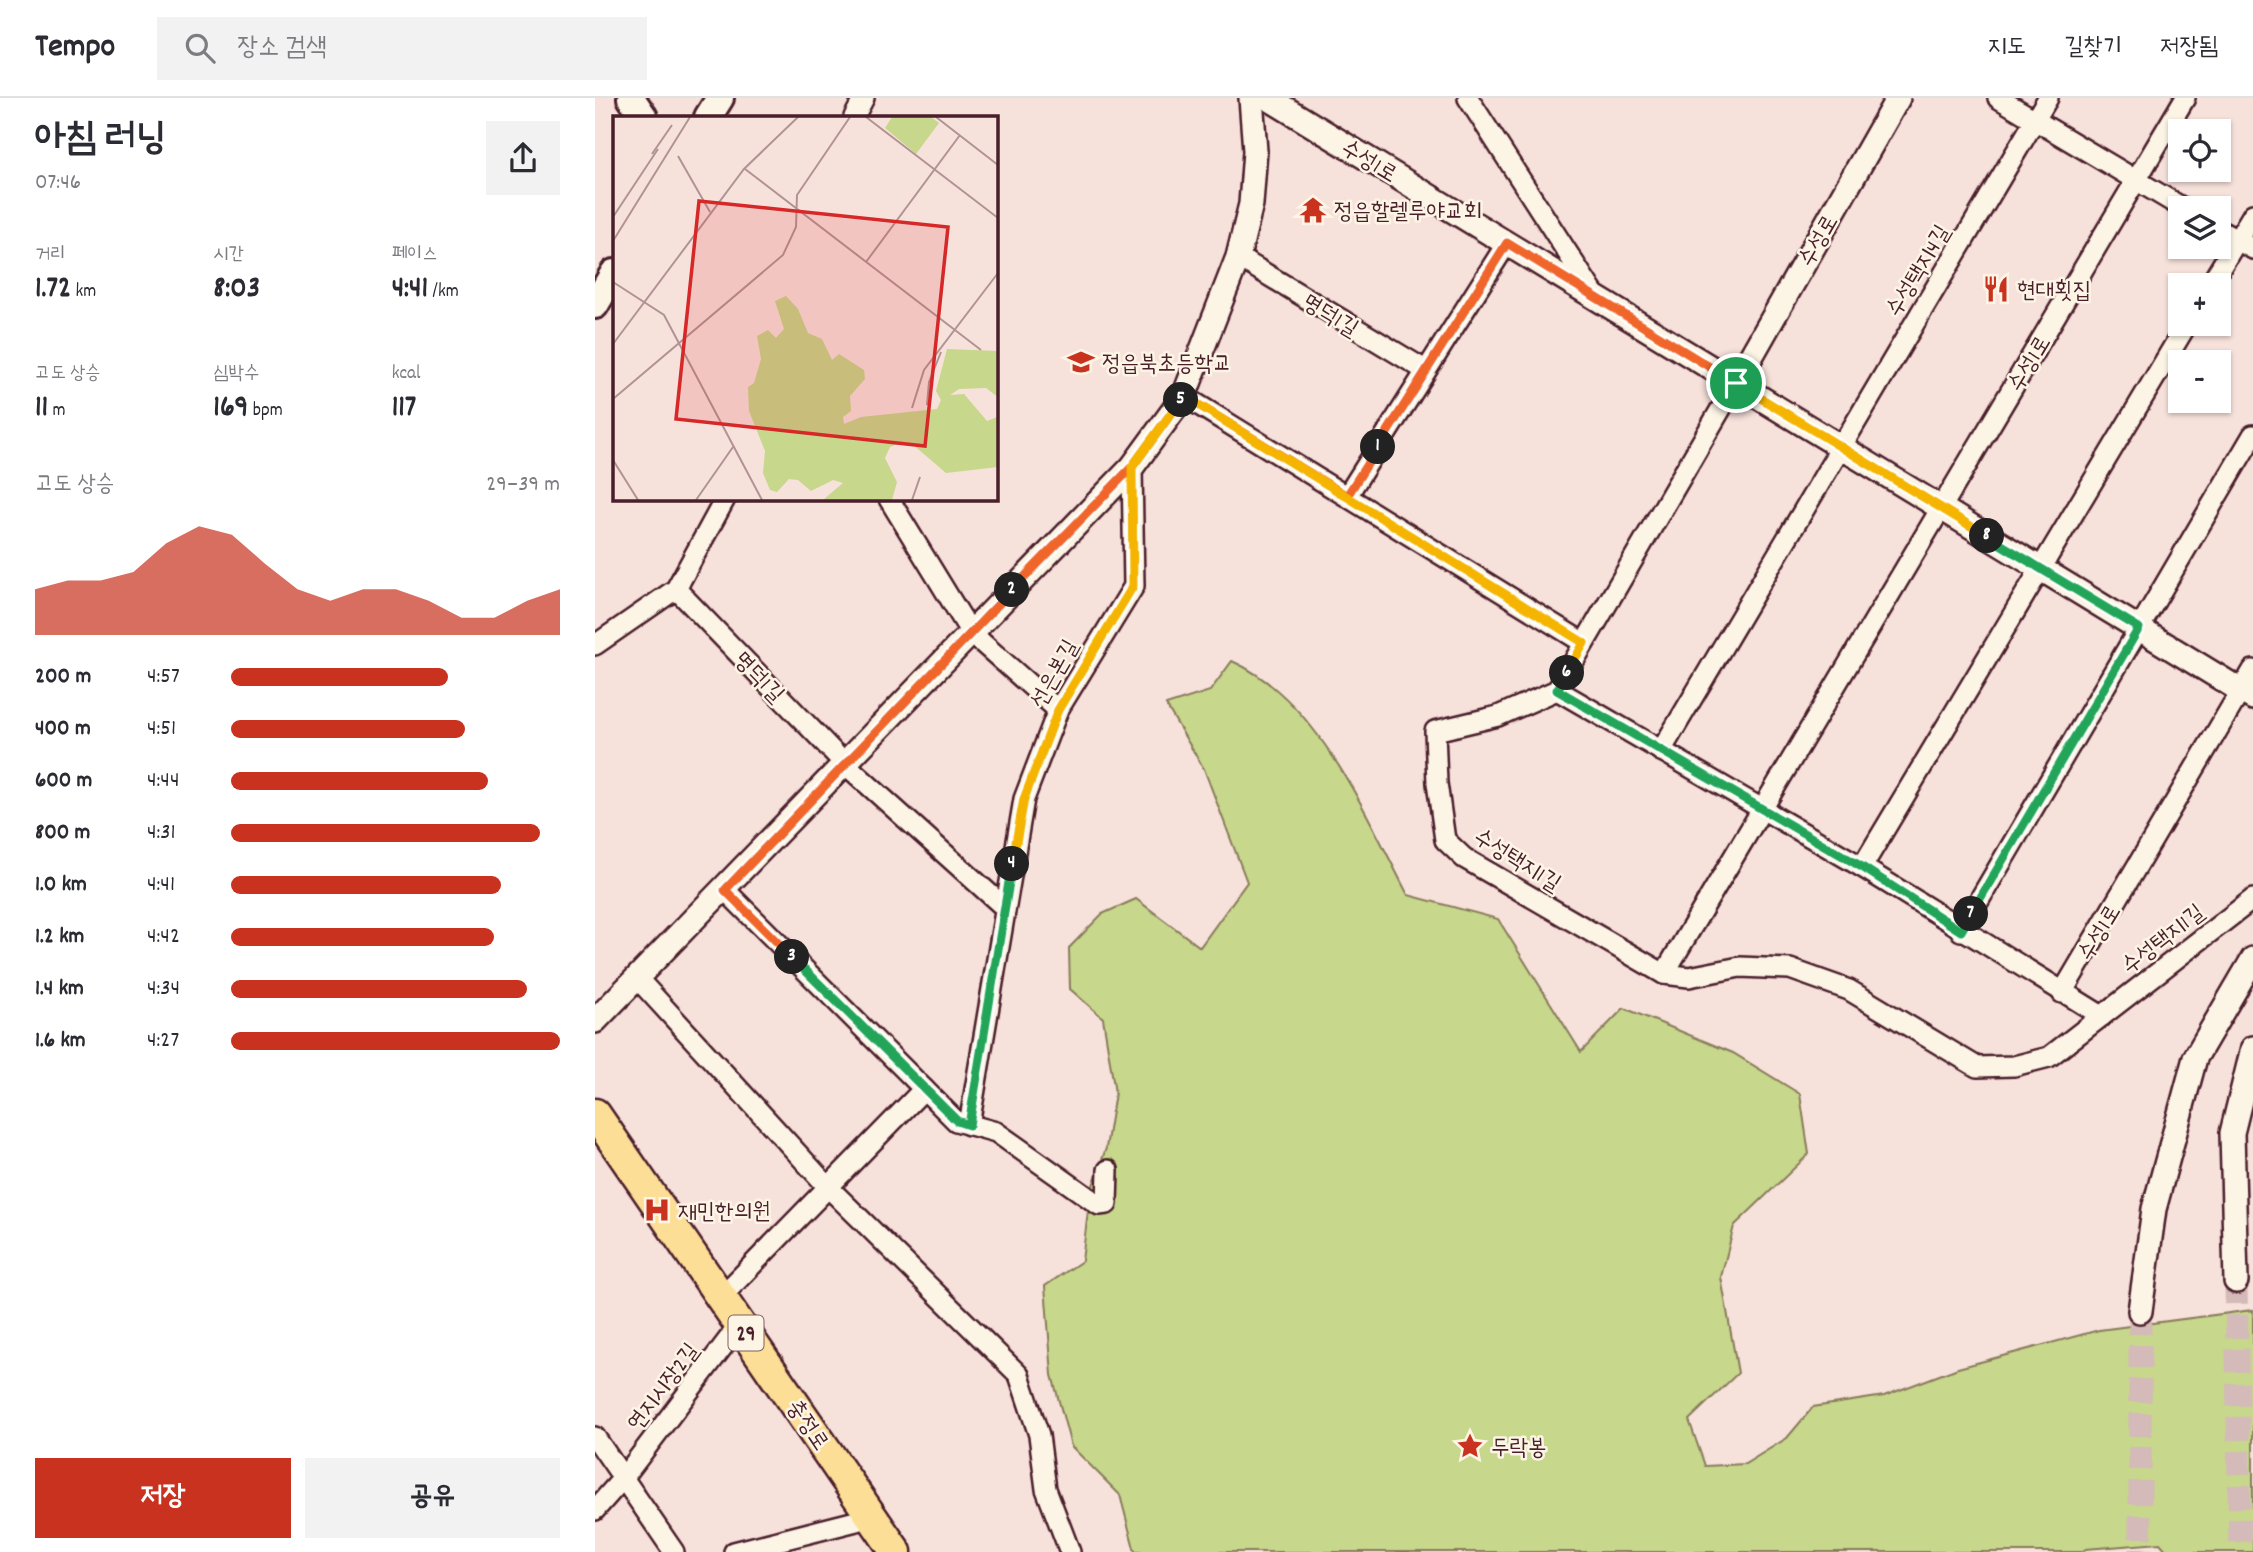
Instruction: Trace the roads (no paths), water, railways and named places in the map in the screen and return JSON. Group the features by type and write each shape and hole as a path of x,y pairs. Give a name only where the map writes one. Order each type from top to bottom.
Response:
{"main road":[{"path":"631,98 644,116"},
{"path":"709,116 720,98"},
{"path":"595,305 613,275"},
{"name":"충정로","path":"595,1114 896,1552"}],"street":[{"path":"855,116 864,98"},
{"path":"595,1021 725,890 1132,467 1184,396 1238,257 1251,204 1255,150 1251,98"},
{"name":"수성1로","path":"1268,98 2247,694"},
{"path":"1468,98 1597,298"},
{"name":"수성로","path":"1736,383 1898,98"},
{"path":"1999,98 2168,199"},
{"name":"수성택지4길","path":"1841,447 2048,98"},
{"path":"2136,181 2186,98"},
{"name":"수성1로","path":"1762,810 2136,181"},
{"path":"2220,273 2245,245 2253,214"},
{"path":"1347,496 1507,243"},
{"name":"명덕1길","path":"1238,257 1425,370"},
{"path":"1862,867 2180,336"},
{"path":"1736,383 1557,690 1862,867 1961,931 2102,1016"},
{"path":"1184,396 1584,643"},
{"path":"1961,931 2253,435"},
{"path":"1661,751 1841,447"},
{"name":"선은본길","path":"969,1125 1024,799 1058,710 1133,586 1132,467"},
{"path":"595,645 676,589 724,500"},
{"path":"890,500 971,633 1058,710"},
{"name":"명덕1길","path":"676,589 845,764"},
{"name":"수성1로","path":"2062,993 2247,694 2253,670"},
{"name":"수성택지1길","path":"1557,690 1498,716 1435,731 1437,783 1445,840 1464,858 1664,974 1689,977 1740,967 1790,969 1849,990 1977,1067 2014,1066 2049,1057 2253,900"},
{"path":"845,764 1004,907"},
{"path":"1664,974 1762,810"},
{"path":"725,890 957,1121 996,1132 1099,1205 1107,1204 1108,1170"},
{"path":"2140,1311 2154,1209 2195,1058 2253,959"},
{"path":"638,979 830,1189 1019,1375 1039,1435 1046,1489 1070,1552"},
{"path":"2236,1281 2232,1133 2253,1048"},
{"path":"721,1297 830,1189 924,1089"},
{"name":"연지시장2길","path":"595,1510 624,1477 740,1324"},
{"path":"595,1437 674,1552"},
{"path":"734,1552 872,1517"}],"tunnel":[{"path":"2236,1281 2240,1552"},
{"path":"2140,1311 2140,1552"}],"place":[{"name":"정읍할렐루야교회","path":"1313,210"},
{"name":"현대횟집","path":"1996,289"},
{"name":"정읍북초등학교","path":"1081,362"},
{"name":"재민한의원","path":"657,1210"},
{"name":"두락봉","path":"1470,1446"}]}
